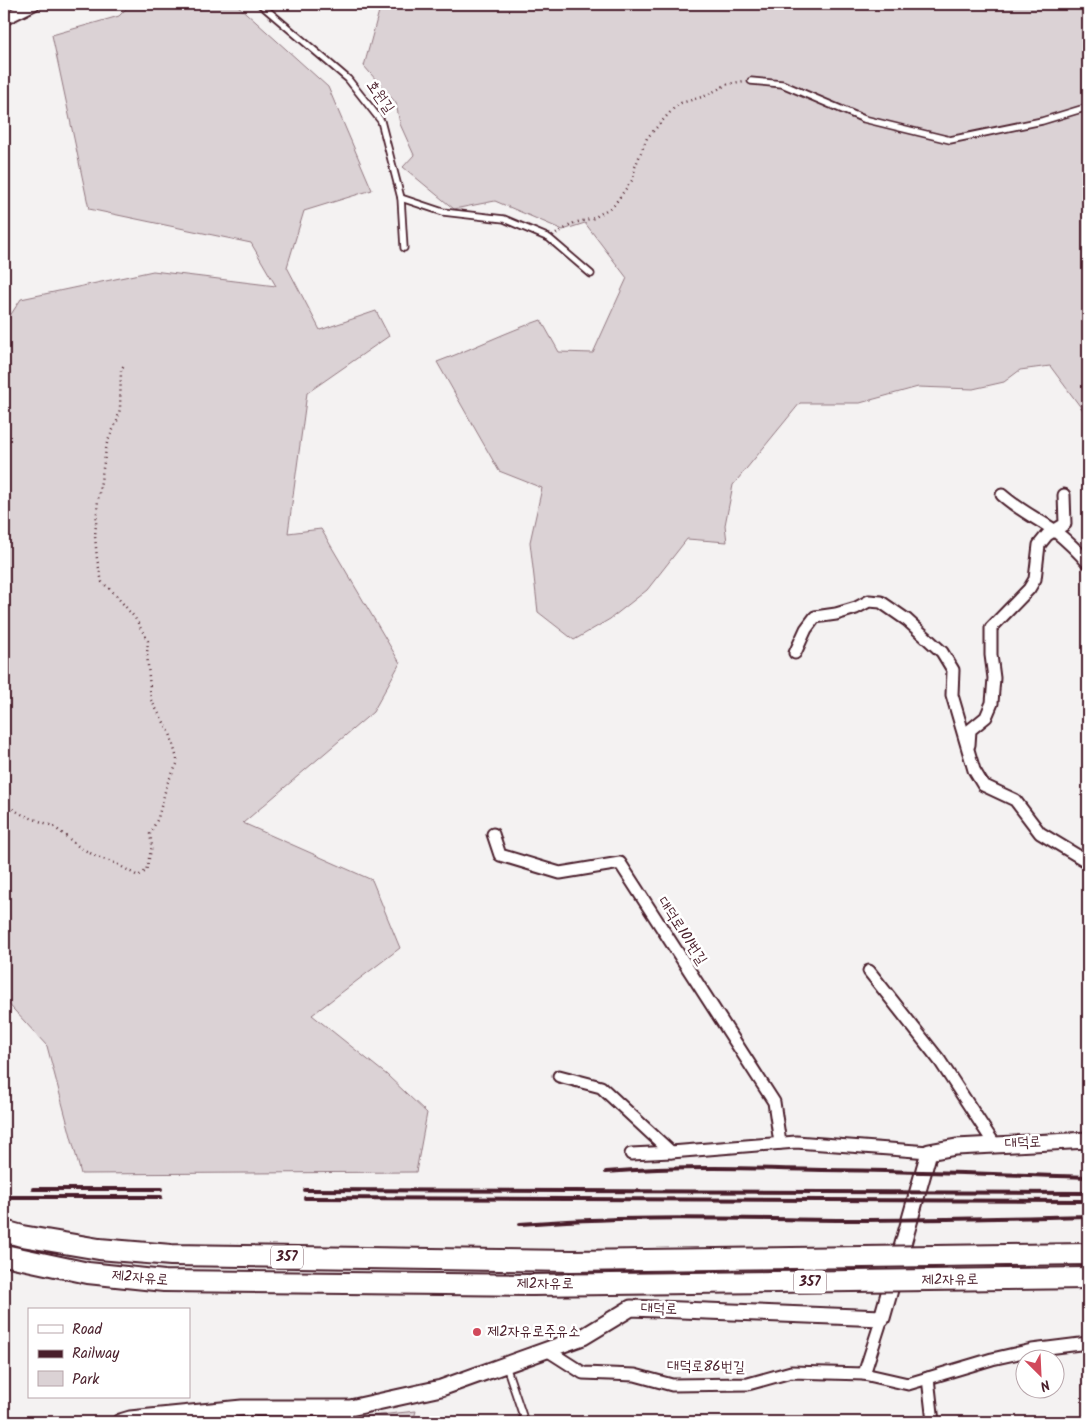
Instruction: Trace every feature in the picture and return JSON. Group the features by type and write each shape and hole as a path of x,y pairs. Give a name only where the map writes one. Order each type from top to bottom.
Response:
{"highway":[{"name":"제2자유로","path":"4,1231 98,1249 171,1256 572,1261 1088,1254"},
{"name":"제2자유로","path":"4,1255 88,1273 164,1281 532,1285 1088,1278"}],"street":[{"path":"4,19 34,4"},
{"path":"1002,495 1016,508 1054,530 1073,546 1088,563"},
{"path":"969,749 970,730 986,717 992,703 994,678 991,655 991,628 1029,589 1034,578 1039,545 1054,530 1065,524 1064,496"},
{"path":"795,653 806,629 815,617 836,614 856,608 869,600 881,602 906,620 942,652 953,670 952,695 974,770 983,785 1015,800 1040,833 1088,862"},
{"name":"대덕로101번길","path":"493,834 500,855 560,873 620,863 774,1102 780,1143"},
{"path":"869,971 940,1061 995,1145"},
{"path":"560,1076 601,1087 670,1152"},
{"name":"대덕로","path":"631,1154 796,1142 929,1152 956,1147 1088,1140"},
{"path":"864,1374 882,1318 929,1152"},
{"name":"대덕로","path":"120,1422 130,1419 160,1419 242,1408 350,1408 440,1388 583,1337 631,1308 882,1318"},
{"name":"대덕로86번길","path":"547,1350 583,1374 635,1375 672,1385 748,1384 791,1372 864,1374 908,1384 992,1359 1032,1350 1088,1343"},
{"path":"928,1378 933,1422"}],"lane":[{"name":"호원길","path":"260,4 348,79 381,120 401,198 404,248"},
{"path":"751,81 782,84 864,119 950,140 1042,121 1088,107"},
{"path":"401,198 443,212 504,219 549,238 591,274"},
{"path":"506,1364 525,1422"}],"path":[{"path":"549,238 574,223 594,218 614,204 633,179 635,167 647,138 674,108 681,103 705,96 739,80 751,81"},
{"path":"4,804 23,815 53,826 78,846 97,857 115,863 138,876 146,872 152,846 150,834 158,818 166,784 177,764 177,758 170,733 151,700 147,664 148,641 135,618 102,582 95,536 97,507 107,443 118,421 121,370 125,362"}],"green space":[{"path":"131,4 236,4 328,87 372,190 304,211 287,267 320,330 376,311 389,336 307,393 288,533 321,529 400,663 373,712 243,823 372,880 400,948 312,1015 387,1075 427,1113 416,1172 81,1174 47,1046 4,999 4,325 21,299 153,271 276,286 251,243 89,209 52,35 119,16"},
{"path":"381,4 1088,4 1088,417 1050,366 1020,370 1004,382 973,389 918,387 860,403 800,403 733,485 725,525 727,542 687,539 647,590 610,619 574,640 538,612 530,542 542,488 499,471 437,362 541,320 559,352 593,353 627,278 585,223 563,230 495,201 454,209 403,167 414,155 400,124 396,103 364,66"},
{"path":"416,1411 413,1422 316,1422"}],"railway":[{"path":"606,1172 687,1168 741,1168 1088,1177"},
{"path":"33,1189 161,1189"},
{"path":"305,1190 1088,1193"},
{"path":"4,1197 161,1197"},
{"path":"305,1198 1088,1201"},
{"path":"520,1224 602,1219 879,1220 1088,1216"}],"place":[{"name":"제2자유로주유소","path":"477,1332"}]}
